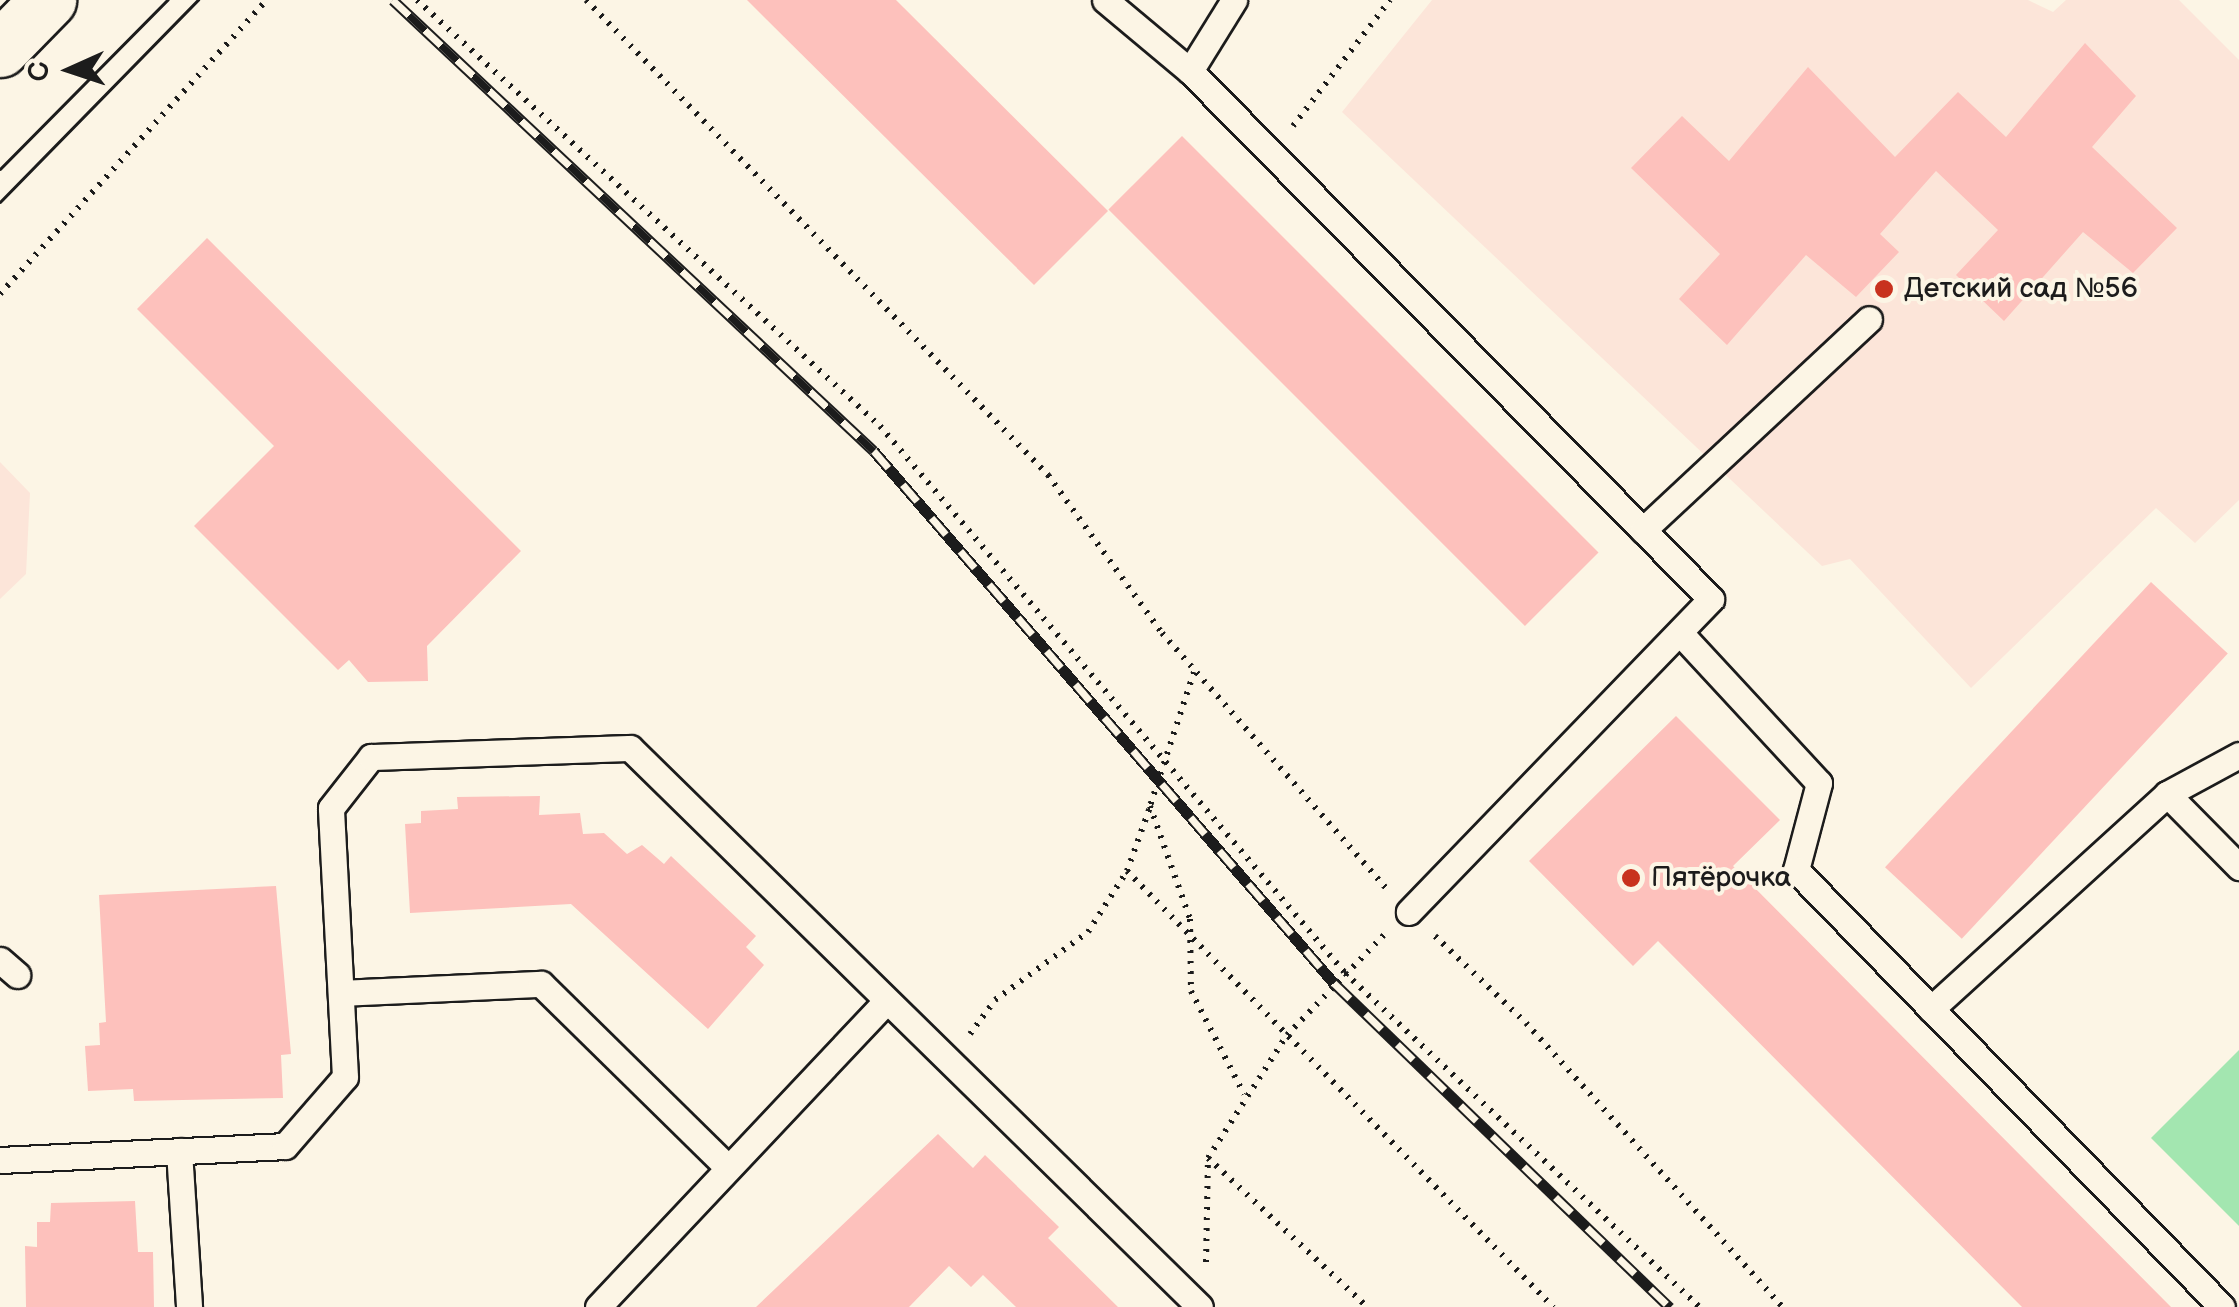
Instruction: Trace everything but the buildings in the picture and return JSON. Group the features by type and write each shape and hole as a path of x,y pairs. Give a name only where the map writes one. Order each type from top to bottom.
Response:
{"street":[{"path":"0,48 48,0"}],"lane":[{"path":"1104,0 1190,71 1710,599 1409,912"},
{"path":"1190,71 1234,0"},
{"path":"1642,530 1869,318"},
{"path":"1680,634 1819,783 1796,870 2222,1307"},
{"path":"0,1160 284,1146 345,1076 331,808 371,757 630,748 1200,1307"},
{"path":"1931,1009 2167,794 2239,754"},
{"path":"2167,794 2239,867"},
{"path":"341,992 541,984 728,1168"},
{"path":"598,1307 885,1002"},
{"path":"178,1152 188,1307"}],"path":[{"path":"0,294 267,0"},
{"path":"417,0 880,426 1345,973 1699,1307"},
{"path":"586,0 1048,474 1194,672 1409,912 1526,1023 1783,1307"},
{"path":"1272,154 1390,0"},
{"path":"948,1063 995,1000 1088,932 1127,871 1194,672"},
{"path":"1150,806 1190,936 1191,991 1244,1094"},
{"path":"1127,871 1553,1307"},
{"path":"1206,1270 1208,1158 1244,1094 1287,1035 1409,912"},
{"path":"1208,1158 1366,1307"}],"shaded area":[{"name":"Детский сад №56","path":"1432,0 2028,0 2053,12 2066,0 2179,0 2239,60 2239,500 2195,543 2156,508 1971,688 1850,559 1822,566 1342,112"},
{"path":"0,462 30,493 26,574 0,599"}],"green space":[{"path":"2239,1050 2239,1226 2151,1138"}],"tram line":[{"path":"0,169 167,0"},
{"path":"0,202 198,0"}],"railway":[{"path":"393,0 874,451 1334,983 1670,1307"}],"place":[{"name":"Детский сад №56","path":"1884,289"},
{"name":"Пятёрочка","path":"1631,878"}]}
